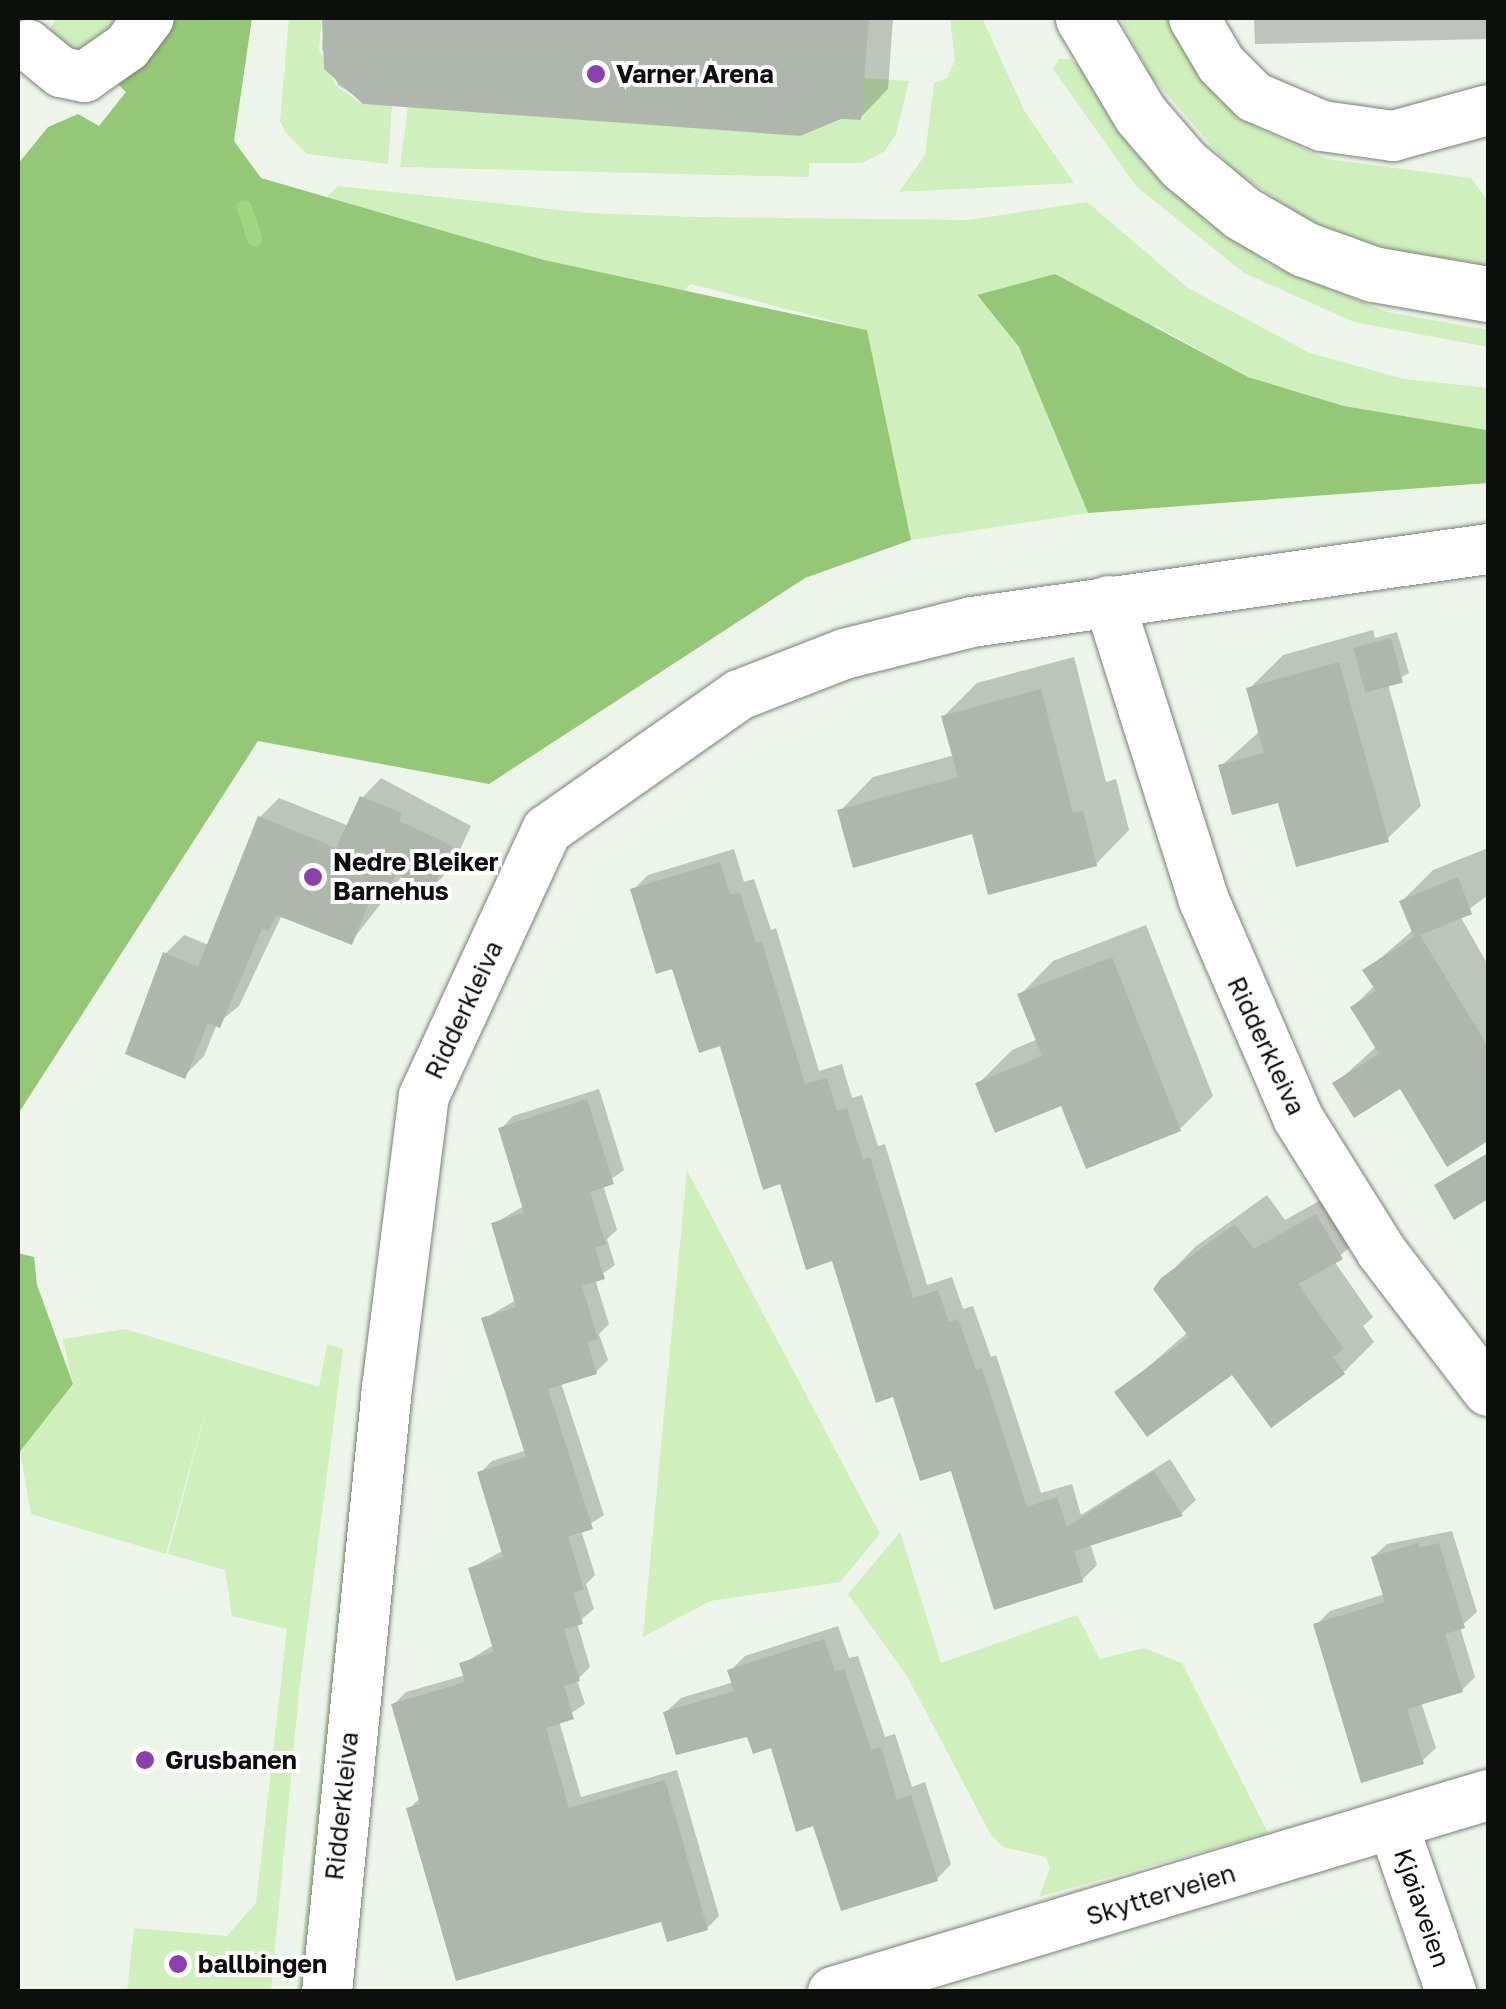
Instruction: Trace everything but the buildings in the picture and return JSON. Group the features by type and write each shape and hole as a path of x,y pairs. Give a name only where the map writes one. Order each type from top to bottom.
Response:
{"main road":[{"path":"1083,18 1140,114 1183,164 1242,213 1304,249 1372,274 1488,294"}],"street":[{"path":"28,46 61,72 99,92 149,18"},
{"path":"1194,18 1221,64 1254,97 1322,126 1393,136 1488,110"},
{"name":"Ridderkleiva","path":"327,1992 386,1388 424,1096 547,830 739,695 862,649 972,622 1109,600 1488,549"},
{"name":"Ridderkleiva","path":"1109,600 1202,898 1298,1118 1381,1252 1488,1391"},
{"name":"Skytterveien","path":"833,1992 1488,1795"},
{"name":"Kjøiaveien","path":"1393,1824 1450,1992"}],"green space":[{"path":"56,18 137,18 74,60 48,33"},
{"path":"164,18 252,18 234,141 261,178 544,260 867,330 911,540 805,578 489,784 258,741 18,1114 18,164 48,127 78,114 99,126 126,92 114,80"},
{"path":"289,18 322,18 319,49 336,86 363,104 392,106 388,164 307,154 286,133 280,121"},
{"path":"950,18 982,18 1025,112 1074,183 899,192 925,155 934,83 947,78 955,60"},
{"path":"1120,18 1173,18 1203,75 1255,127 1327,159 1471,178 1488,201 1488,268 1392,252 1311,222 1233,170 1149,74"},
{"path":"1059,59 1071,59 1081,69 1133,150 1173,193 1269,264 1387,312 1488,330 1488,347 1354,322 1244,273 1136,186 1053,69"},
{"path":"864,78 909,81 896,134 885,151 862,163 809,163 809,177 400,167 408,106 800,136 841,119 860,120"},
{"path":"338,186 587,213 698,217 968,220 1087,202 1188,288 1310,353 1404,379 1488,388 1488,448 1487,430 1344,406 1248,377 1158,327 977,296 1019,347 1088,513 911,540 867,330 691,284 669,303 293,232"},
{"path":"1055,274 1248,377 1344,406 1487,430 1488,483 1088,513 1019,347 977,295"},
{"path":"687,1170 880,1534 840,1582 710,1601 643,1637"},
{"path":"18,1253 34,1257 37,1285 73,1384 18,1454"},
{"path":"125,1329 319,1387 327,1344 343,1349 299,1692 271,1991 127,1991 134,1928 227,1936 256,1903 287,1629 232,1616 225,1570 168,1554 210,1395 166,1554 31,1514 20,1451 73,1384 63,1339"},
{"path":"364,1356 373,1357 306,1992 297,1992"},
{"path":"900,1532 941,1663 1077,1615 1100,1659 1144,1648 1182,1663 1268,1833 1039,1897 1050,1868 1046,1857 1003,1847 991,1835 907,1676 848,1594"}],"waterway":[{"path":"244,207 254,238"}],"place":[{"name":"Varner Arena","path":"596,74"},
{"name":"Nedre Bleiker Barnehus","path":"313,877"},
{"name":"Grusbanen","path":"145,1760"},
{"name":"ballbingen","path":"178,1964"}]}
